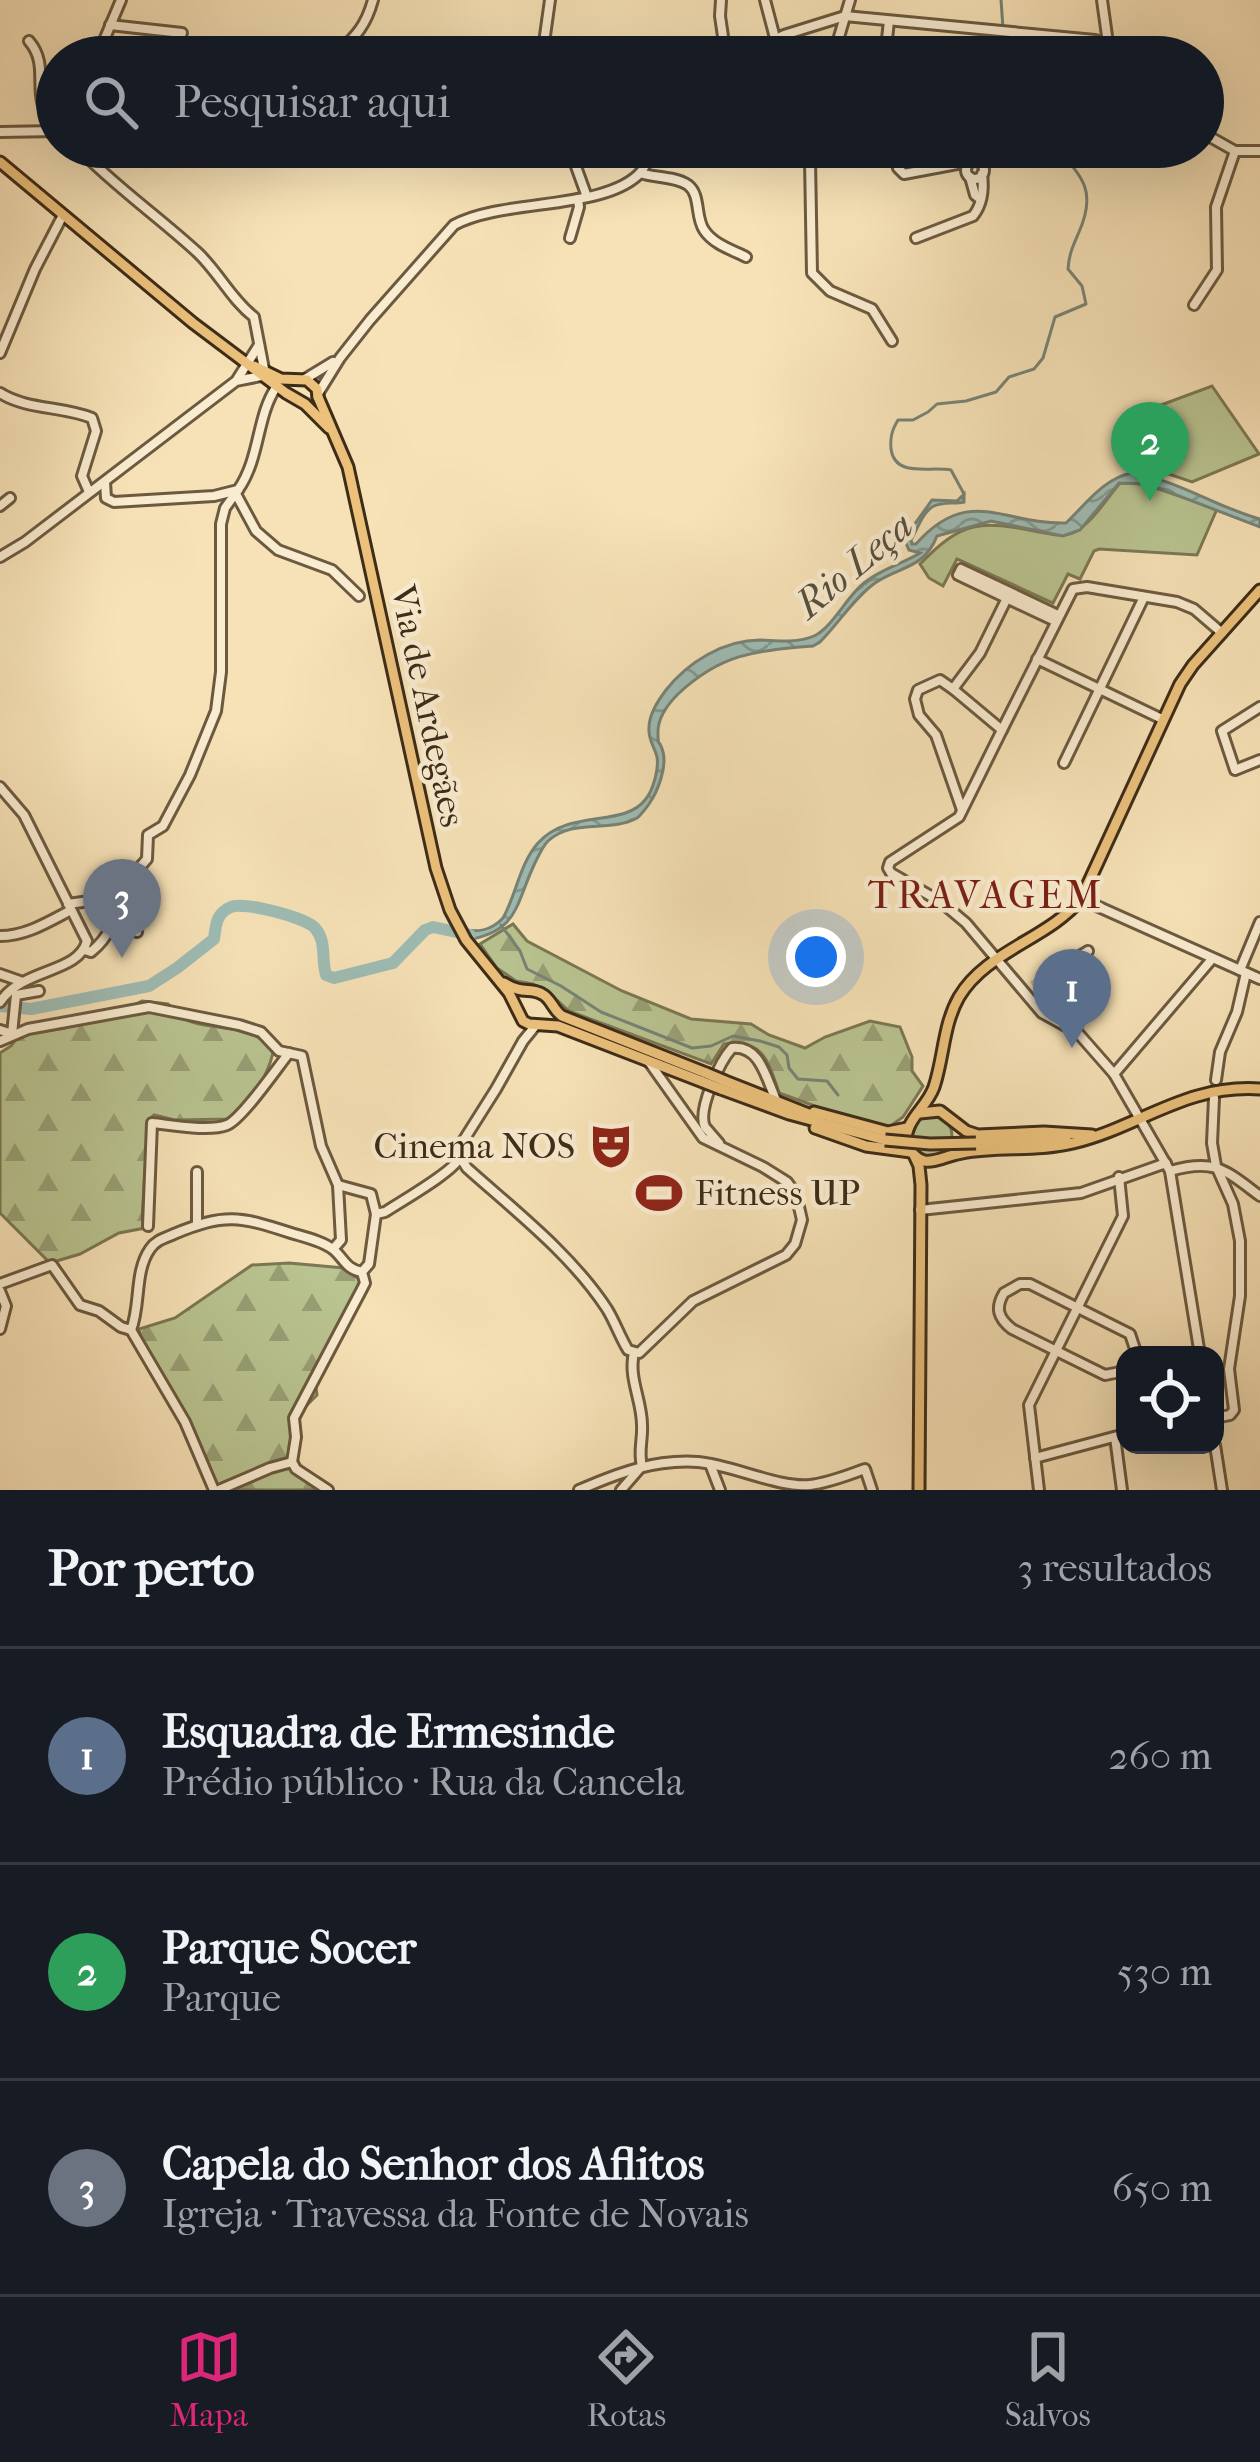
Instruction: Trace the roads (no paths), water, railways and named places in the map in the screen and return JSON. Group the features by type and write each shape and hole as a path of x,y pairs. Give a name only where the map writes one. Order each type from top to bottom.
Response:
{"main road":[{"name":"Via de Ardegães","path":"0,162 193,323 301,401 336,436"},
{"path":"256,368 281,380 301,380 311,382 318,395 313,404 301,401 294,391 301,380"},
{"name":"Via de Ardegães","path":"318,395 348,467 436,868 450,910 474,953 509,993 523,1021 558,1026 705,1078"},
{"path":"920,1490 921,1185 919,1166 906,1143 907,1128 933,1090 949,1020 960,995 976,975 1068,914 1081,899 1180,684 1258,599"},
{"name":"Via de Ardegães","path":"495,976 515,990 540,992 562,1016 705,1078 848,1131 931,1144 1095,1135"},
{"path":"518,1010 527,993"},
{"path":"539,1024 547,1019 551,1007"},
{"name":"Via de Ardegães","path":"723,1085 776,1100 838,1137 913,1154"},
{"path":"913,1154 938,1160 962,1152 1078,1142 1211,1091 1260,1089"},
{"path":"933,1090 940,1111 978,1135 1095,1135"},
{"name":"Via de Ardegães","path":"788,1109 888,1132 907,1128"},
{"path":"920,1112 940,1111"},
{"path":"921,1185 938,1160 955,1148 955,1124"}],"street":[{"path":"106,36 122,0"},
{"path":"357,36 373,0"},
{"path":"545,36 550,0"},
{"path":"721,0 723,36"},
{"path":"765,0 775,36"},
{"path":"839,36 850,0"},
{"path":"1102,0 1107,36"},
{"path":"782,36 845,16 1049,36"},
{"path":"887,36 889,21"},
{"path":"110,25 182,33"},
{"path":"29,41 36,52"},
{"path":"0,133 36,130"},
{"path":"1224,145 1235,151 1260,151"},
{"path":"1194,305 1217,270 1216,207 1235,151"},
{"path":"0,556 256,368 260,344 254,317 232,297 208,263 97,168"},
{"path":"570,238 583,198 575,168"},
{"path":"318,395 340,358 454,225 512,207 583,198 616,188 643,168"},
{"path":"809,168 812,272 830,291 872,310 892,341"},
{"path":"898,168 904,174 942,168"},
{"path":"951,168 976,178 982,174"},
{"path":"968,168 980,200"},
{"path":"916,238 973,216 983,194 981,168"},
{"path":"640,173 691,187 708,236 746,257"},
{"path":"0,353 63,215"},
{"path":"236,381 256,368 260,344"},
{"path":"301,380 340,358"},
{"path":"0,937 41,926 69,907 104,899 125,884 147,859 148,835 163,826 190,776 216,711 221,672 220,524 252,468 277,386"},
{"path":"0,393 16,402 92,418 96,431 82,476 85,495"},
{"path":"105,481 108,500"},
{"path":"85,495 125,502 237,492"},
{"path":"237,492 256,531 278,550 332,570 358,596"},
{"path":"0,506 10,498"},
{"path":"961,568 1056,618 958,575 961,568"},
{"path":"1198,1346 1168,1167 1114,1074 1078,1033 1045,1016 1028,988 966,923 888,868 890,862 959,817 1068,594 1080,586 1177,602 1194,609 1222,633"},
{"path":"1064,763 1144,596"},
{"path":"952,689 980,653 1007,598"},
{"path":"1037,658 1162,719"},
{"path":"962,810 936,735 920,715 915,699 918,690 940,680 1002,730"},
{"path":"1260,707 1222,731 1235,770 1260,760"},
{"path":"0,787 24,815 87,941 75,959 21,982 3,998"},
{"path":"85,950 91,952 102,943 125,884"},
{"path":"104,899 134,908 137,932"},
{"path":"1081,899 1260,979"},
{"path":"1216,1080 1220,1052 1237,1012 1243,971 1260,922"},
{"path":"1046,977 1088,951"},
{"path":"1114,1074 1212,959"},
{"path":"0,974 21,982"},
{"path":"0,1041 13,1029 16,995 39,991"},
{"path":"0,1030 148,1006 261,1032 279,1051 302,1056 322,1146 338,1185 341,1240 333,1249"},
{"path":"539,1024 523,1041 460,1146 460,1157 539,1233 606,1307 631,1352 643,1426 642,1466"},
{"path":"725,1148 704,1126 703,1112 719,1066 732,1048 750,1050 776,1100"},
{"path":"148,1226 152,1123 226,1126 290,1053"},
{"path":"631,1352 646,1348 693,1301 786,1255 795,1244 802,1220 796,1194 787,1182 703,1138 649,1061"},
{"path":"1214,1098 1212,1142 1216,1166 1233,1204 1242,1272 1229,1369 1234,1410 1224,1416"},
{"path":"376,1214 444,1174 460,1157"},
{"path":"920,1210 1081,1193 1120,1177 1168,1167 1216,1166 1260,1196"},
{"path":"197,1172 197,1224"},
{"path":"1039,1490 1029,1405 1124,1216 1120,1177"},
{"path":"1225,1186 1238,1179"},
{"path":"338,1185 371,1194 376,1214 369,1264 362,1272"},
{"path":"131,1330 145,1262 155,1243 197,1224 243,1218 333,1249 353,1271 362,1272"},
{"path":"0,1329 6,1306 0,1287 52,1265 80,1305 131,1330 185,1422 216,1490 292,1462"},
{"path":"328,1490 292,1462 294,1418 365,1283 362,1272"},
{"path":"1116,1373 1105,1375 1006,1323 1000,1318 1000,1300 1010,1287 1030,1285 1130,1334 1134,1346"},
{"path":"1035,1458 1116,1436"},
{"path":"1121,1454 1122,1490"},
{"path":"1216,1454 1222,1490"},
{"path":"579,1490 664,1462 710,1464 796,1487 865,1469 872,1490"},
{"path":"710,1464 720,1490"},
{"path":"614,1475 621,1489 642,1466"}],"water":[{"path":"1132,473 1165,481 1260,519 1260,527 1148,484 1119,483 1080,530 1063,536 991,521 937,536 918,561 867,589 820,642 740,656 694,680 667,707 659,723 663,772 642,813 626,822 569,830 548,841 505,924 466,940 460,929 483,930 503,918 527,860 551,832 580,821 624,814 645,800 657,768 649,735 656,704 696,662 733,644 801,640 821,632 864,583 920,553 909,550 904,539 932,500 957,501 964,494 964,502 930,508 912,544 953,516 970,512 1066,523 1104,486"}],"waterway":[{"path":"1001,0 1003,28"},
{"path":"963,499 951,470 899,464 891,449 892,434 898,420 913,420 937,404 996,392 1009,377 1034,369 1043,358 1055,317 1086,304 1082,286 1068,269 1087,206 1084,185 1073,168"},
{"name":"Rio Leça","path":"0,1006 31,1009 149,986 214,939 220,916 231,907 261,908 310,924 319,933 326,975 334,978 393,963 433,927 470,935"},
{"path":"501,925 527,969 601,1012 692,1048 733,1036 779,1047 798,1079 827,1081 838,1095"}],"tunnel":[{"path":"1032,985 1046,977"}],"place":[{"name":"Parque Socer","path":"1150,501"},
{"name":"Capela do Senhor dos Aflitos","path":"122,958"},
{"name":"Esquadra de Ermesinde","path":"1072,1048"},
{"name":"Cinema NOS","path":"611,1146"},
{"name":"Fitness UP","path":"659,1193"}],"district":[{"name":"TRAVAGEM","path":"986,895"}]}
